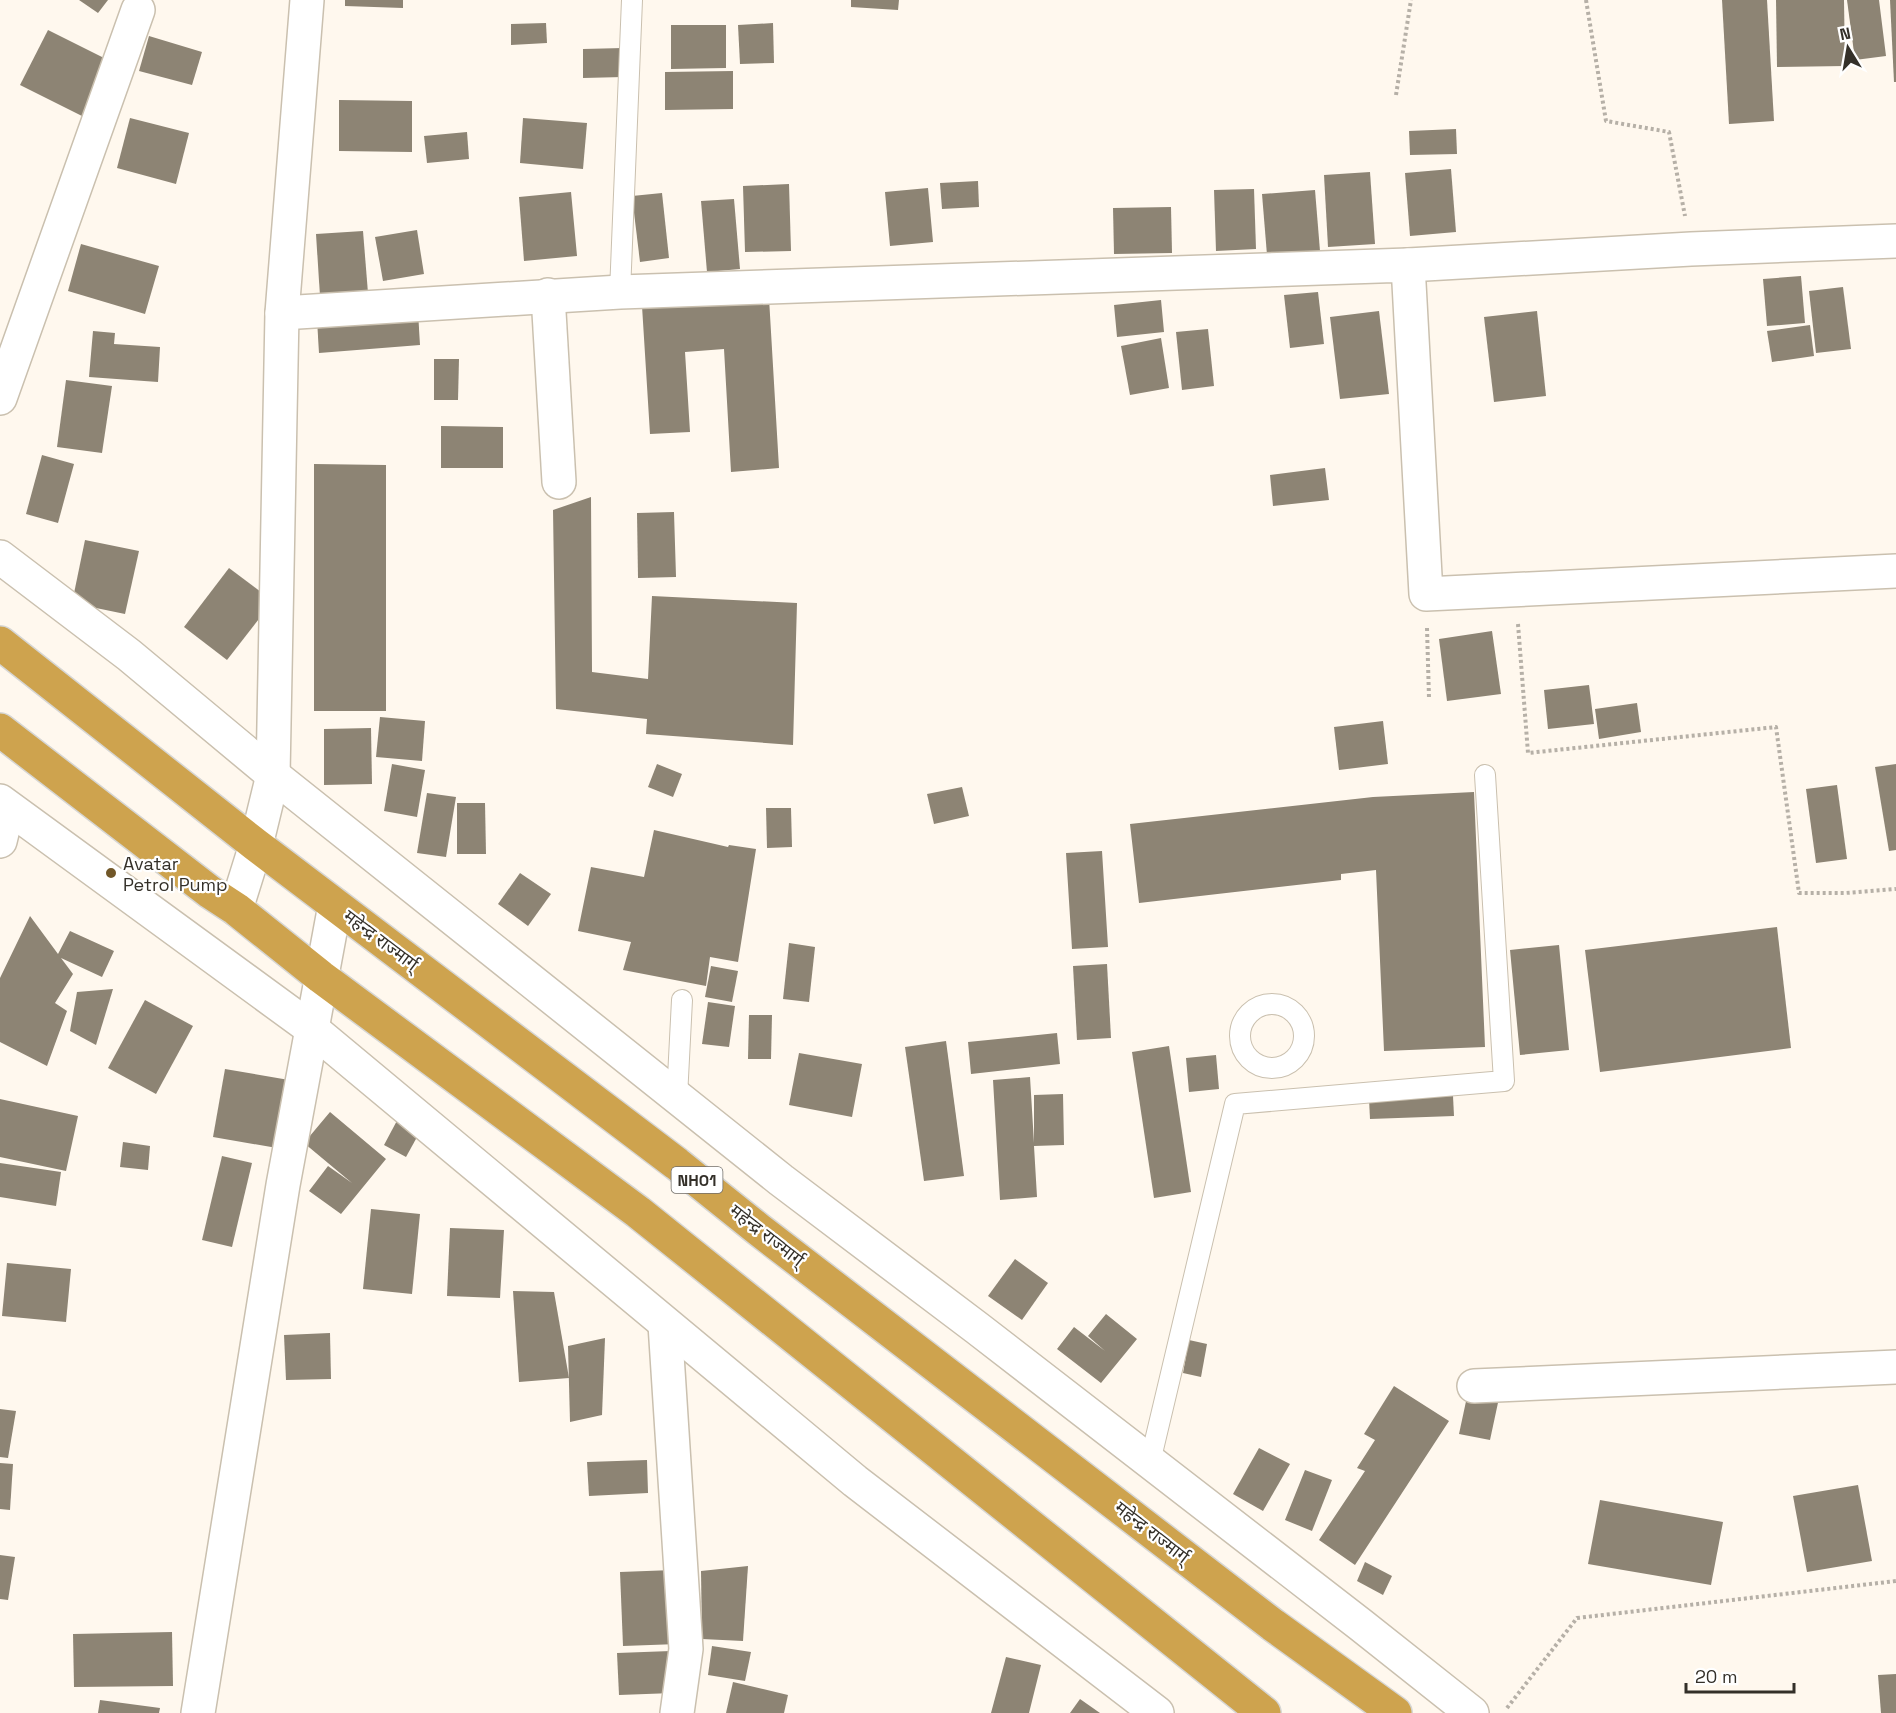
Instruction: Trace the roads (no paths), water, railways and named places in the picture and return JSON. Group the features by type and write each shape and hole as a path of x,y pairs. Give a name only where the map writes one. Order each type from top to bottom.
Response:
{"highway":[{"name":"महेन्द्र राज्मार्ग्","path":"0,643 256,845 677,1164 1273,1624 1395,1713"},
{"path":"0,730 210,892 236,909 321,977 638,1212 1264,1713"}],"street":[{"path":"236,909 256,845 273,775 282,313 307,0"},
{"path":"0,398 138,10"},
{"path":"282,313 620,292 1407,265 1691,249 1896,241"},
{"path":"1407,265 1426,594 1896,571"},
{"path":"548,296 559,482"},
{"path":"0,557 129,655 273,775 781,1180 1361,1624 1472,1713"},
{"path":"0,841 4,804 312,1029 855,1481 1157,1713"},
{"path":"198,1713 280,1209 335,905"},
{"path":"664,1324 686,1649 677,1713"},
{"path":"1474,1386 1896,1367"}],"lane":[{"path":"620,292 632,0"},
{"path":"1150,1462 1235,1104 1504,1081 1485,775"},
{"path":"677,1097 682,1000"},
{"path":"1276,1069 1279,1101"}],"place":[{"name":"Avatar Petrol Pump","path":"111,873"}]}
